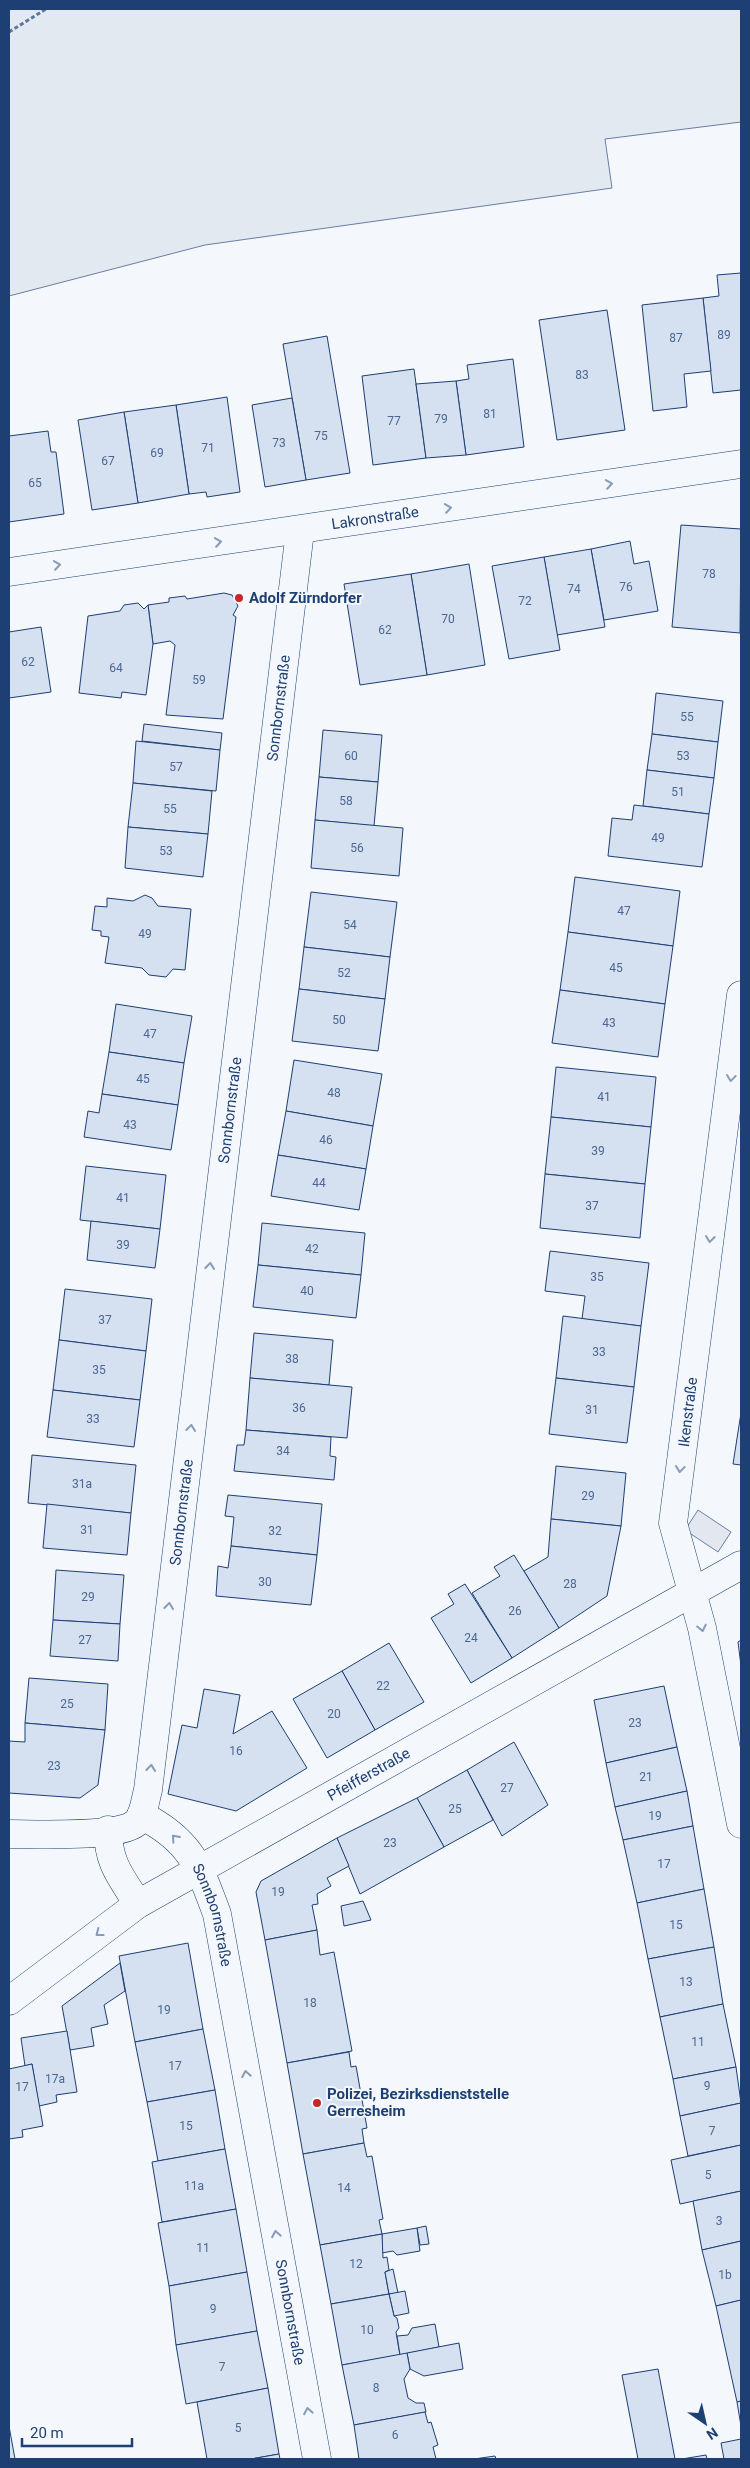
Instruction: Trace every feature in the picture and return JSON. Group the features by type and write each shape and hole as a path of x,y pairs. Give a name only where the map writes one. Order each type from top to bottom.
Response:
{"street":[{"name":"Lakronstraße","path":"9,572 300,531 741,464"},
{"name":"Sonnbornstraße","path":"300,531 148,1790 141,1816 169,1831 201,1870 217,1914 317,2459"},
{"name":"Ikenstraße","path":"741,995 673,1523 693,1591 741,1824"},
{"name":"Pfeifferstraße","path":"9,2001 138,1904 741,1564"},
{"path":"9,1834 74,1834 129,1828 138,1822 141,1816"},
{"path":"108,1830 111,1861 138,1904"}],"path":[{"path":"9,32 46,9"}],"shaded area":[{"path":"9,9 741,9 741,122 605,139 612,188 205,245 9,296"},
{"path":"698,1510 731,1532 718,1552 685,1530"}],"building":[{"path":"741,273 741,390 713,393 703,298 719,296 717,275"},
{"path":"703,298 711,371 684,374 687,407 653,411 642,305"},
{"path":"607,310 625,430 557,440 539,320"},
{"path":"327,336 350,473 306,480 283,344"},
{"path":"513,359 524,447 466,455 456,381 469,379 467,365"},
{"path":"414,369 426,458 373,465 362,376"},
{"path":"456,381 466,455 426,458 416,384"},
{"path":"227,397 240,492 207,497 206,492 189,494 176,405"},
{"path":"292,398 306,480 265,487 252,405"},
{"path":"176,405 189,494 138,503 124,412"},
{"path":"124,412 138,503 92,510 78,420"},
{"path":"48,431 51,452 56,452 64,514 9,522 9,436"},
{"path":"681,525 741,529 740,633 672,627"},
{"path":"630,541 634,564 649,561 658,611 604,620 591,549"},
{"path":"591,549 605,627 557,635 544,557"},
{"path":"544,557 560,650 509,659 492,566"},
{"path":"469,564 485,665 427,675 411,574"},
{"path":"411,574 427,675 360,685 344,584"},
{"path":"224,593 232,595 238,606 233,615 236,617 223,719 166,715 175,645 170,641 153,644 148,605 169,602 169,598 185,596 187,599"},
{"path":"138,603 144,609 148,605 153,644 146,695 122,692 121,698 79,693 88,616 120,611 124,605"},
{"path":"41,627 51,692 9,698 9,632"},
{"path":"656,693 723,701 718,742 652,734"},
{"path":"144,724 222,733 220,750 142,741"},
{"path":"323,730 382,735 378,782 319,777"},
{"path":"652,734 718,742 714,778 647,770"},
{"path":"136,741 220,750 216,791 133,783"},
{"path":"647,770 714,778 709,814 643,806"},
{"path":"319,777 378,782 374,826 315,820"},
{"path":"133,783 212,791 208,834 128,827"},
{"path":"634,805 709,814 702,867 608,856 612,818 632,820"},
{"path":"315,820 403,828 399,876 311,868"},
{"path":"128,827 208,834 203,877 125,868"},
{"path":"575,877 680,891 673,946 568,932"},
{"path":"311,892 397,902 390,957 304,947"},
{"path":"145,895 152,898 158,906 191,909 185,970 173,969 166,977 149,975 142,968 105,963 109,937 101,936 101,931 92,930 95,906 107,907 107,898 133,901"},
{"path":"568,932 673,946 665,1004 560,990"},
{"path":"304,947 390,957 385,999 299,989"},
{"path":"299,989 385,999 378,1051 292,1041"},
{"path":"560,990 665,1004 658,1057 552,1043"},
{"path":"116,1004 192,1016 184,1063 109,1052"},
{"path":"109,1052 184,1063 178,1105 102,1094"},
{"path":"294,1060 382,1074 373,1126 286,1111"},
{"path":"556,1067 656,1077 651,1127 551,1117"},
{"path":"102,1094 178,1105 171,1150 84,1137 88,1111 99,1113"},
{"path":"286,1111 373,1126 366,1169 278,1155"},
{"path":"551,1117 651,1127 645,1184 545,1174"},
{"path":"278,1155 366,1169 359,1210 271,1196"},
{"path":"86,1166 166,1175 160,1229 80,1220"},
{"path":"545,1174 645,1184 640,1238 540,1228"},
{"path":"91,1221 160,1229 155,1268 87,1260"},
{"path":"262,1223 365,1233 361,1275 258,1265"},
{"path":"550,1251 649,1263 641,1326 582,1319 585,1296 545,1291"},
{"path":"258,1265 361,1275 356,1318 253,1307"},
{"path":"65,1289 152,1299 146,1351 59,1340"},
{"path":"563,1316 641,1326 634,1387 556,1378"},
{"path":"254,1333 333,1340 329,1385 250,1378"},
{"path":"59,1340 146,1351 140,1400 53,1390"},
{"path":"250,1378 352,1387 347,1438 246,1430"},
{"path":"556,1378 634,1387 627,1443 549,1434"},
{"path":"53,1390 140,1400 134,1447 47,1437"},
{"path":"741,1413 741,1465 733,1464"},
{"path":"246,1430 331,1437 330,1456 336,1457 334,1480 234,1471 237,1445 244,1445"},
{"path":"32,1455 136,1465 131,1513 28,1503"},
{"path":"556,1466 626,1473 621,1526 551,1519"},
{"path":"228,1495 322,1504 317,1555 231,1546 234,1517 225,1516"},
{"path":"47,1504 131,1513 127,1555 43,1548"},
{"path":"551,1519 621,1526 607,1596 559,1628 524,1571 548,1557"},
{"path":"231,1546 317,1555 311,1605 216,1596 218,1566 228,1568"},
{"path":"514,1555 559,1628 512,1658 472,1593 500,1576 494,1567"},
{"path":"56,1570 124,1575 120,1624 53,1620"},
{"path":"465,1584 512,1658 471,1683 431,1618 454,1604 448,1594"},
{"path":"53,1620 120,1624 118,1661 50,1656"},
{"path":"741,1640 741,1666 738,1642"},
{"path":"389,1643 424,1702 375,1730 342,1671"},
{"path":"342,1671 375,1730 327,1758 293,1699"},
{"path":"29,1678 108,1684 105,1730 25,1723"},
{"path":"664,1686 677,1747 606,1763 594,1700"},
{"path":"204,1689 240,1695 233,1734 272,1711 307,1768 236,1811 168,1794 182,1725 197,1728"},
{"path":"25,1723 105,1730 98,1785 80,1798 9,1793 9,1741 25,1742"},
{"path":"514,1742 548,1805 502,1836 467,1770"},
{"path":"677,1747 687,1791 615,1807 606,1763"},
{"path":"467,1770 493,1820 444,1847 417,1798"},
{"path":"687,1791 693,1826 623,1840 615,1807"},
{"path":"417,1798 444,1847 360,1894 337,1838"},
{"path":"693,1826 704,1889 637,1903 623,1840"},
{"path":"337,1838 349,1866 327,1878 331,1886 317,1894 318,1904 312,1905 317,1930 265,1940 256,1892 261,1881"},
{"path":"704,1889 714,1947 648,1959 637,1903"},
{"path":"363,1901 371,1920 344,1926 341,1906"},
{"path":"317,1930 320,1955 334,1952 352,2051 287,2063 265,1940"},
{"path":"188,1943 203,2029 135,2042 119,1956"},
{"path":"714,1947 723,2004 660,2017 648,1959"},
{"path":"120,1963 125,1991 104,2005 108,2024 91,2028 94,2046 70,2050 62,2006"},
{"path":"723,2004 736,2067 673,2079 660,2017"},
{"path":"203,2029 215,2090 147,2102 135,2042"},
{"path":"67,2031 77,2092 56,2095 57,2102 39,2106 32,2064 25,2066 21,2038"},
{"path":"349,2052 351,2067 356,2066 367,2128 362,2129 364,2143 303,2154 287,2063"},
{"path":"32,2064 43,2126 22,2130 23,2137 9,2139 9,2069"},
{"path":"736,2067 741,2103 680,2116 673,2079"},
{"path":"215,2090 225,2149 158,2161 147,2102"},
{"path":"741,2103 741,2145 688,2156 680,2116"},
{"path":"364,2143 367,2157 372,2156 383,2219 379,2220 382,2234 320,2245 303,2154"},
{"path":"741,2145 741,2191 680,2204 671,2160"},
{"path":"225,2149 236,2209 162,2222 152,2162"},
{"path":"741,2191 741,2241 702,2250 693,2201"},
{"path":"236,2209 247,2272 169,2286 158,2223"},
{"path":"426,2226 429,2244 420,2245 417,2228"},
{"path":"417,2228 420,2251 397,2255 393,2251 382,2253 382,2234"},
{"path":"382,2234 383,2258 387,2257 389,2270 385,2272 389,2294 331,2304 320,2245"},
{"path":"741,2241 741,2300 716,2306 702,2250"},
{"path":"393,2269 398,2293 389,2294 385,2272"},
{"path":"247,2272 257,2331 176,2345 169,2286"},
{"path":"405,2291 409,2313 394,2316 389,2294"},
{"path":"389,2294 399,2328 396,2332 400,2355 342,2365 331,2304"},
{"path":"741,2300 741,2401 737,2402 716,2306"},
{"path":"435,2324 439,2347 400,2355 397,2336 408,2335 412,2328"},
{"path":"257,2331 268,2388 186,2404 176,2345"},
{"path":"459,2343 463,2369 424,2376 410,2369 407,2353"},
{"path":"407,2353 410,2369 404,2379 408,2398 416,2403 424,2403 426,2412 354,2425 342,2365"},
{"path":"658,2369 675,2459 638,2459 622,2375"},
{"path":"268,2388 279,2454 251,2459 207,2459 197,2402"},
{"path":"741,2401 741,2426 737,2402"},
{"path":"425,2412 428,2423 431,2422 438,2445 433,2447 436,2459 359,2459 354,2425"},
{"path":"9,2426 15,2459 9,2459"},
{"path":"741,2439 741,2459 724,2459 721,2443"},
{"path":"279,2454 280,2459 251,2459"},
{"path":"706,2455 707,2459 682,2459"},
{"path":"495,2456 496,2459 474,2459"}],"place":[{"name":"Adolf Zürndorfer","path":"239,598"},
{"name":"Polizei, Bezirksdienststelle Gerresheim","path":"317,2103"}]}
